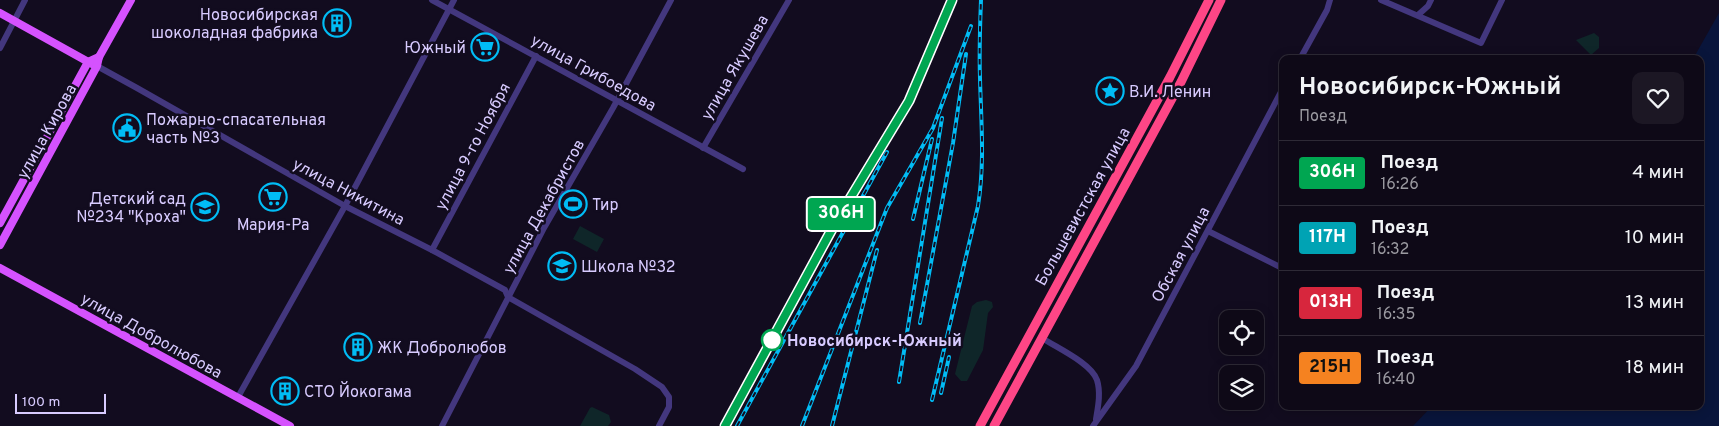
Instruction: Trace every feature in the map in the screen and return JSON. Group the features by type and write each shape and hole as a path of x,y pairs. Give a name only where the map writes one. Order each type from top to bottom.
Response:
{"highway":[{"name":"Большевистская улица","path":"980,426 1170,77 1209,0"},
{"name":"Большевистская улица","path":"994,426 1182,82 1221,0"}],"main road":[{"name":"улица Кирова","path":"0,245 97,66 99,56 131,0"},
{"name":"улица Никитина","path":"0,13 97,66"},
{"path":"88,62 99,56"},
{"name":"улица Кирова","path":"0,223 88,62"},
{"name":"улица Добролюбова","path":"0,268 290,426"}],"street":[{"path":"0,48 25,0"},
{"name":"улица Грибоедова","path":"432,0 743,169"},
{"path":"238,397 344,206 454,0"},
{"name":"улица Декабристов","path":"442,426 544,228 618,100 671,0"},
{"name":"улица Якушева","path":"703,148 789,0"},
{"path":"1302,55 1327,10 1330,0"},
{"path":"1381,0 1481,43 1502,0"},
{"path":"1418,15 1428,6 1431,0"},
{"name":"улица 9-го Ноября","path":"432,250 536,56"},
{"name":"улица Никитина","path":"97,66 344,206 432,250 505,290 508,297 635,369 662,387 669,397 669,407 659,426"},
{"name":"Обская улица","path":"1094,423 1136,366 1279,96"},
{"path":"1208,231 1279,266"},
{"path":"1042,338 1090,369 1097,379 1099,390 1094,423"}],"green space":[{"path":"1594,33 1599,37 1599,48 1591,55 1576,40"},
{"path":"580,226 604,239 597,252 573,239"},
{"path":"986,300 992,302 993,307 988,313 983,350 967,381 961,381 955,374 972,306 977,302"},
{"path":"592,407 609,415 611,422 608,426 580,426"}],"water":[{"path":"1719,13 1719,426 1413,426 1428,410 1704,410 1704,55 1695,55"}],"railway":[{"path":"725,426 837,220 909,101 952,0"},
{"path":"932,400 978,206 980,190 982,158 981,0"},
{"path":"802,426 887,208 933,128 971,26"},
{"path":"920,323 953,143 966,54"},
{"path":"899,382 942,118"},
{"path":"913,219 932,139"},
{"path":"737,426 887,152"},
{"path":"832,426 877,250"},
{"path":"941,393 949,357"}],"train":[{"name":"306Н","path":"725,426 837,220 909,101 952,0"}],"place":[{"name":"Новосибирская шоколадная фабрика","path":"337,23"},
{"name":"Южный","path":"485,47"},
{"name":"В.И. Ленин","path":"1110,91"},
{"name":"Пожарно-спасательная часть №3","path":"127,128"},
{"name":"Мария-Ра","path":"273,197"},
{"name":"Тир","path":"573,204"},
{"name":"Детский сад №234 \"Кроха\"","path":"205,207"},
{"name":"Школа №32","path":"562,266"},
{"name":"Новосибирск-Южный","path":"772,340"},
{"name":"ЖК Добролюбов","path":"358,347"},
{"name":"СТО Йокогама","path":"285,391"}]}
